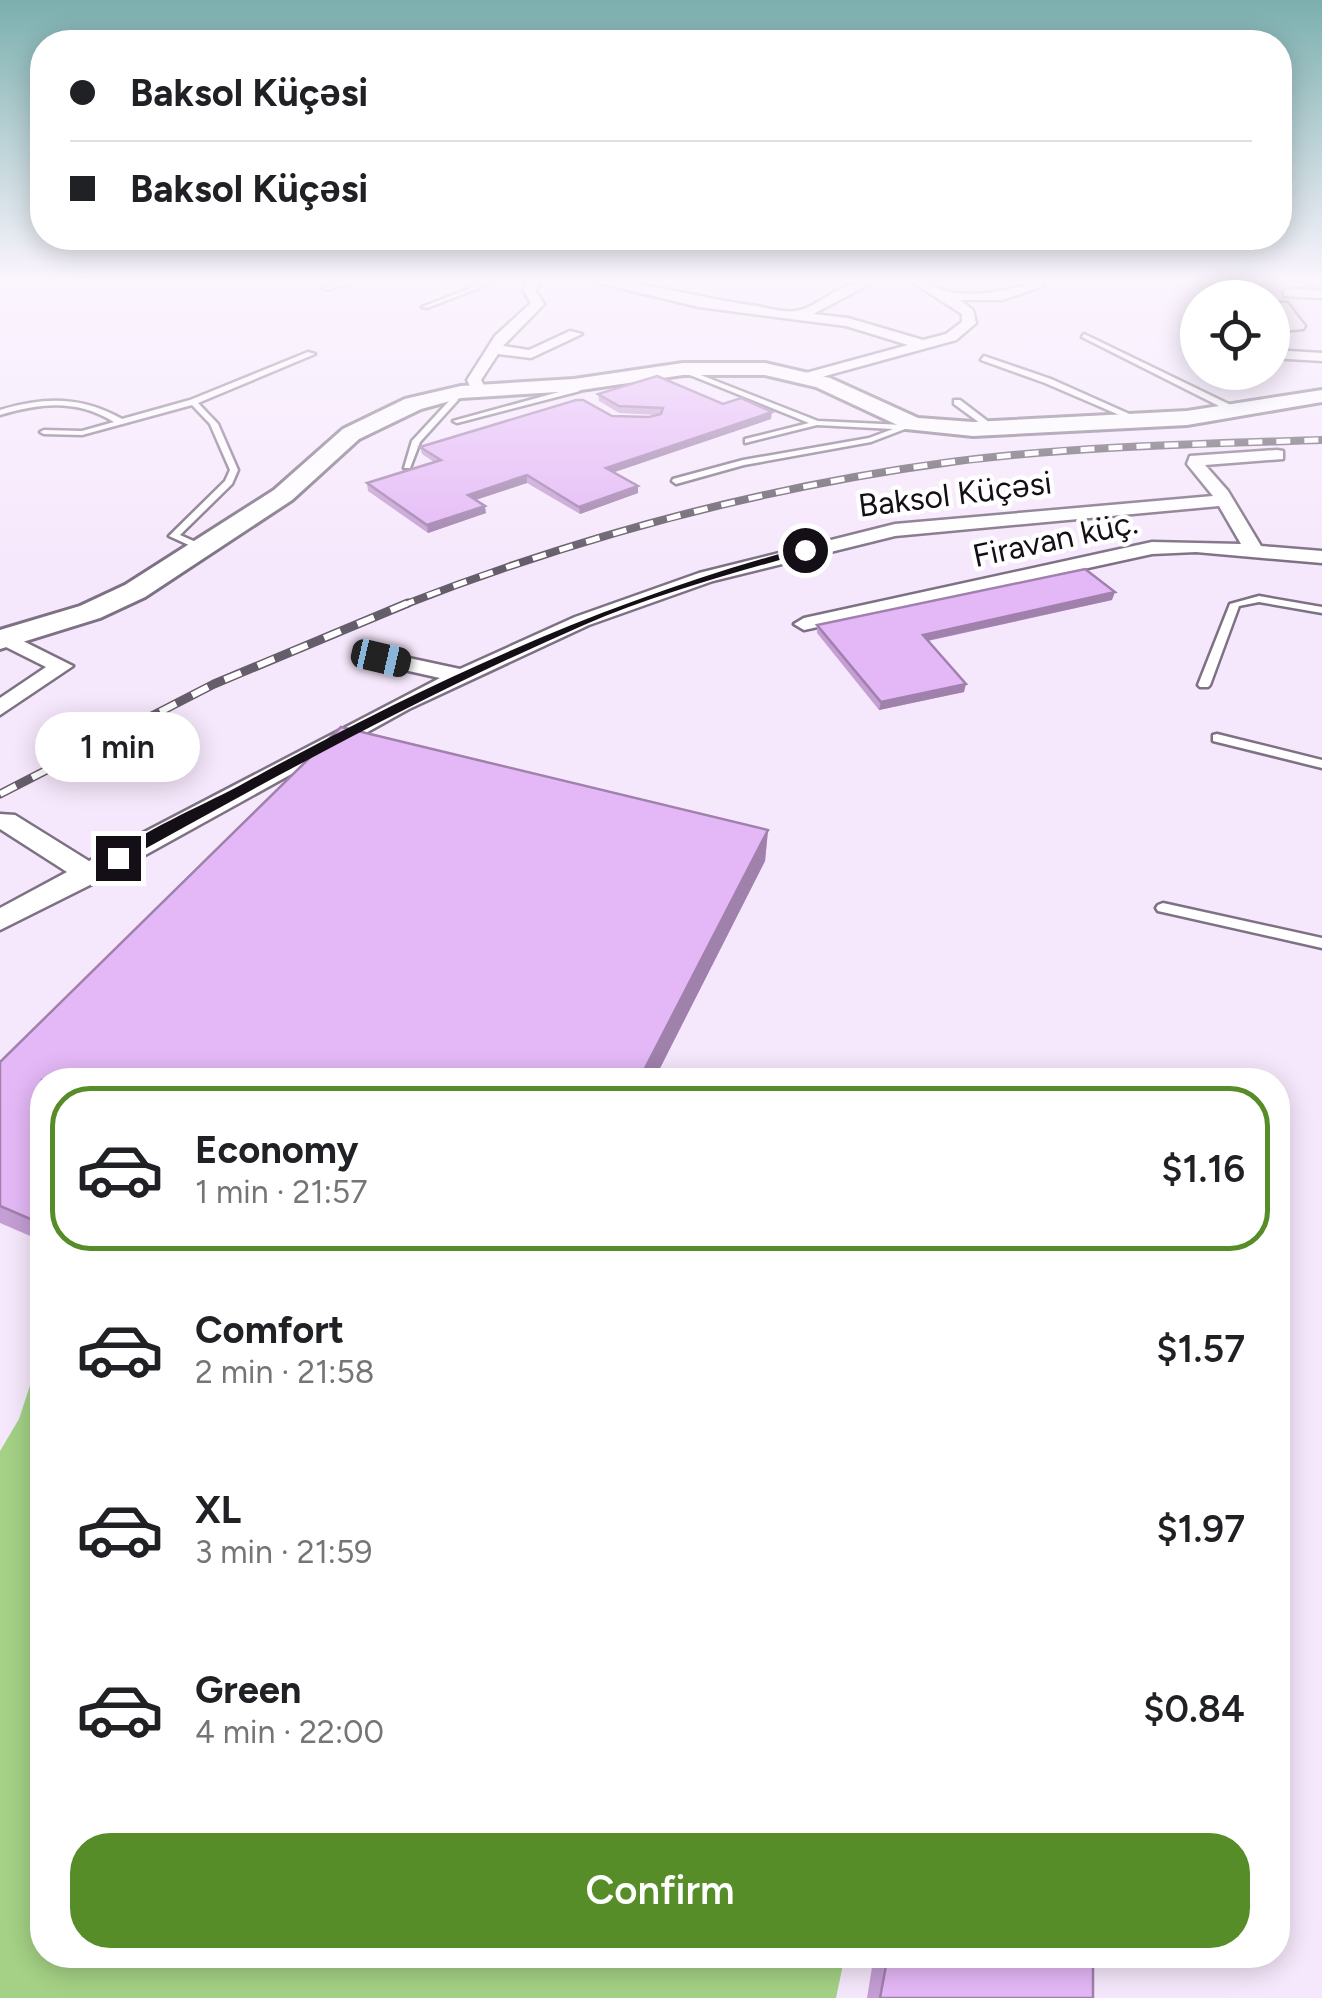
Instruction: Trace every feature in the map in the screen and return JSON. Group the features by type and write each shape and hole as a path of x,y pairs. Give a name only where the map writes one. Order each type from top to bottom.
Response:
{"main road":[{"path":"3,639 111,603 299,483 352,434 390,414 478,389 577,390 652,375"},
{"path":"802,375 909,425 994,429 1238,412 1322,396"}],"street":[{"path":"477,375 474,380 478,389"},
{"path":"1253,549 1196,460 1277,456"},
{"name":"Baksol Küçəsi","path":"0,920 344,733 582,622 706,578 805,550 914,528 1222,500"},
{"name":"Firavan küç.","path":"804,624 1152,548 1196,546 1322,556"},
{"path":"0,708 62,666 3,639"},
{"path":"381,658 462,676"},
{"path":"6,821 90,874"}],"lane":[{"path":"44,432 82,433 193,402 259,375"},
{"path":"699,375 817,422"},
{"path":"1034,375 1141,421"},
{"path":"1164,375 1238,412"},
{"path":"457,421 577,390"},
{"path":"407,466 416,441 454,400 451,394"},
{"path":"0,413 65,400 86,402 120,421"},
{"path":"193,402 213,416 234,470 229,482 174,536 178,541 202,548"},
{"path":"957,402 994,429"},
{"path":"748,440 817,422 909,425"},
{"path":"676,480 743,463 871,440 909,425"},
{"path":"1204,685 1235,604 1259,599 1322,610"},
{"path":"1217,738 1322,764"},
{"path":"1163,908 1322,944"}],"green space":[{"path":"30,1385 30,1968 842,1968 836,1998 0,1998 0,1451 19,1419"}],"building":[{"path":"657,376 723,404 741,398 772,412 606,468 638,486 579,507 527,475 468,495 485,506 427,525 367,483 441,460 420,447 576,400 612,416 661,414 663,408 619,406 598,394"},
{"path":"1085,569 1115,592 923,635 966,684 881,702 817,625"},
{"path":"341,727 768,830 645,1068 30,1068 30,1219 0,1206 0,1062"},
{"path":"886,1968 1093,1968 1093,1998 880,1998"}],"railway":[{"path":"401,606 603,537 811,485 951,462 1043,452 1322,440"},
{"path":"0,794 214,684 408,603"}],"route":[{"path":"118,858 401,704 582,622 706,578 805,550"}]}
